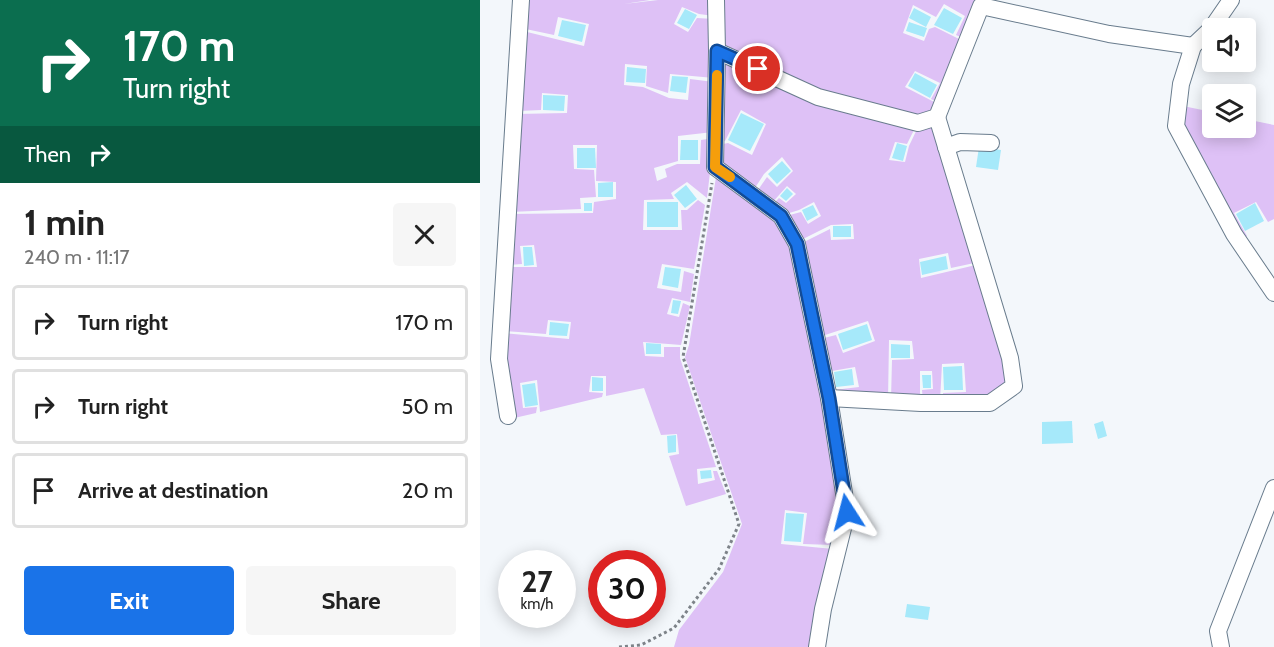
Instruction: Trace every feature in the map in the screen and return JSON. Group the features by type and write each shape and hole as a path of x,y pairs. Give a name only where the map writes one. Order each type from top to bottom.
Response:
{"street":[{"path":"508,416 499,359 521,0"},
{"path":"716,0 715,167 781,216 797,244 829,398 847,512 823,609 817,647"},
{"path":"1231,0 1211,29 1193,46 1181,84 1176,126 1234,234 1274,293"},
{"path":"829,398 921,403 990,403 1014,386 1010,358 937,117 982,3 1109,34 1193,46"},
{"path":"717,51 818,97 918,123 937,117"},
{"path":"946,147 960,142 991,143"},
{"path":"1221,647 1218,631 1274,488"}],"path":[{"path":"619,647 641,645 674,627 719,569 739,524 683,357 715,167"}],"shaded area":[{"path":"526,0 650,0 624,4 658,0 714,0 714,16 699,14 682,7 674,24 688,32 697,18 714,19 714,78 670,74 668,93 646,86 647,66 625,64 624,85 643,87 669,98 688,100 690,79 714,82 713,132 678,136 678,161 654,168 657,181 667,177 665,169 677,164 700,164 701,140 714,138 707,198 687,182 671,193 674,199 644,200 643,230 682,230 681,210 687,210 698,200 705,205 694,269 662,264 657,288 681,292 684,271 694,274 690,302 672,298 667,314 679,317 683,303 690,306 681,345 643,342 645,356 664,357 664,347 680,347 680,358 716,467 697,469 698,484 715,480 713,471 717,471 726,494 686,506 669,456 679,454 677,434 661,435 644,388 606,396 606,376 591,376 589,392 603,393 602,397 540,412 537,380 520,383 523,408 537,407 536,413 510,419 503,333 569,339 571,322 548,320 546,334 504,331 507,267 537,267 534,245 520,246 522,264 507,265 509,214 593,213 594,202 616,199 616,182 596,181 597,145 573,145 574,169 594,170 596,197 580,198 581,209 509,212 517,114 567,113 568,95 542,93 541,110 518,111 523,31 584,46 589,24 558,17 554,35 521,28"},
{"path":"719,0 982,0 963,38 956,35 965,16 944,4 936,17 913,5 903,33 924,41 929,29 935,27 963,41 940,103 931,99 940,83 915,71 905,87 940,105 917,121 869,110 720,49"},
{"path":"719,54 916,126 907,144 895,142 889,160 905,162 909,146 919,125 936,119 979,262 951,268 948,253 919,259 921,278 980,264 1011,384 988,401 943,401 943,393 966,392 964,363 942,364 940,401 923,400 922,390 933,389 932,371 920,371 920,401 891,399 892,360 914,359 912,341 889,340 888,400 830,396 826,375 833,373 834,390 859,387 855,367 826,372 820,339 836,335 843,353 875,341 868,321 819,337 802,243 830,229 831,240 854,239 853,224 831,225 801,240 786,216 801,212 808,224 821,216 814,202 786,214 773,204 779,198 786,203 796,194 787,186 772,203 756,193 767,177 777,187 793,171 782,157 764,174 753,191 718,166 718,145 728,143 752,155 766,124 741,110 725,141 718,141"},
{"path":"1183,106 1202,110 1202,138 1256,138 1256,121 1274,125 1274,219 1268,222 1256,202 1234,213 1247,236 1241,241 1179,127"},
{"path":"717,171 780,218 794,244 845,512 833,545 803,544 807,513 785,510 781,544 833,549 814,647 674,647 679,630 723,572 742,524 685,357 689,345"}],"building":[{"path":"914,8 931,17 926,27 909,18"},
{"path":"944,8 962,18 953,34 934,25"},
{"path":"685,9 697,15 689,29 677,23"},
{"path":"562,20 586,25 582,42 558,36"},
{"path":"909,22 927,28 924,37 906,31"},
{"path":"627,67 646,69 645,83 626,82"},
{"path":"915,73 937,85 930,98 908,86"},
{"path":"672,76 688,77 686,93 670,91"},
{"path":"543,95 565,96 564,111 543,110"},
{"path":"741,113 764,124 750,151 728,140"},
{"path":"681,140 698,140 698,160 680,160"},
{"path":"897,143 907,146 903,161 892,158"},
{"path":"979,147 1001,150 998,170 976,167"},
{"path":"577,148 595,148 596,168 577,168"},
{"path":"782,161 791,171 777,184 768,174"},
{"path":"613,182 613,197 598,197 598,183"},
{"path":"686,185 697,199 685,208 674,195"},
{"path":"787,188 793,194 786,201 780,196"},
{"path":"647,202 678,202 678,227 647,227"},
{"path":"584,203 592,203 592,211 584,211"},
{"path":"1255,203 1264,221 1245,231 1236,214"},
{"path":"813,205 818,215 807,221 802,210"},
{"path":"833,226 851,226 851,237 833,237"},
{"path":"523,247 532,247 534,265 524,266"},
{"path":"946,256 948,269 922,275 920,262"},
{"path":"665,267 681,269 678,288 662,285"},
{"path":"673,300 681,301 678,314 671,313"},
{"path":"550,322 569,324 567,336 549,335"},
{"path":"867,324 872,340 843,350 838,334"},
{"path":"646,343 661,344 661,354 646,354"},
{"path":"891,344 910,345 910,358 891,358"},
{"path":"962,366 963,390 944,390 943,367"},
{"path":"852,369 854,385 836,387 834,372"},
{"path":"922,375 931,375 931,388 923,388"},
{"path":"592,377 603,378 603,391 592,391"},
{"path":"535,383 538,405 525,407 522,385"},
{"path":"1072,421 1073,443 1042,444 1042,422"},
{"path":"1103,421 1107,436 1098,439 1094,424"},
{"path":"676,435 676,452 668,453 667,436"},
{"path":"711,470 712,478 701,479 700,471"},
{"path":"786,513 804,514 801,542 784,541"},
{"path":"907,604 930,607 928,620 905,617"}],"slow traffic":[{"path":"717,75 715,167 730,177"}],"route":[{"path":"758,69 717,51 715,167 781,216 797,244 829,398 847,512"}]}
